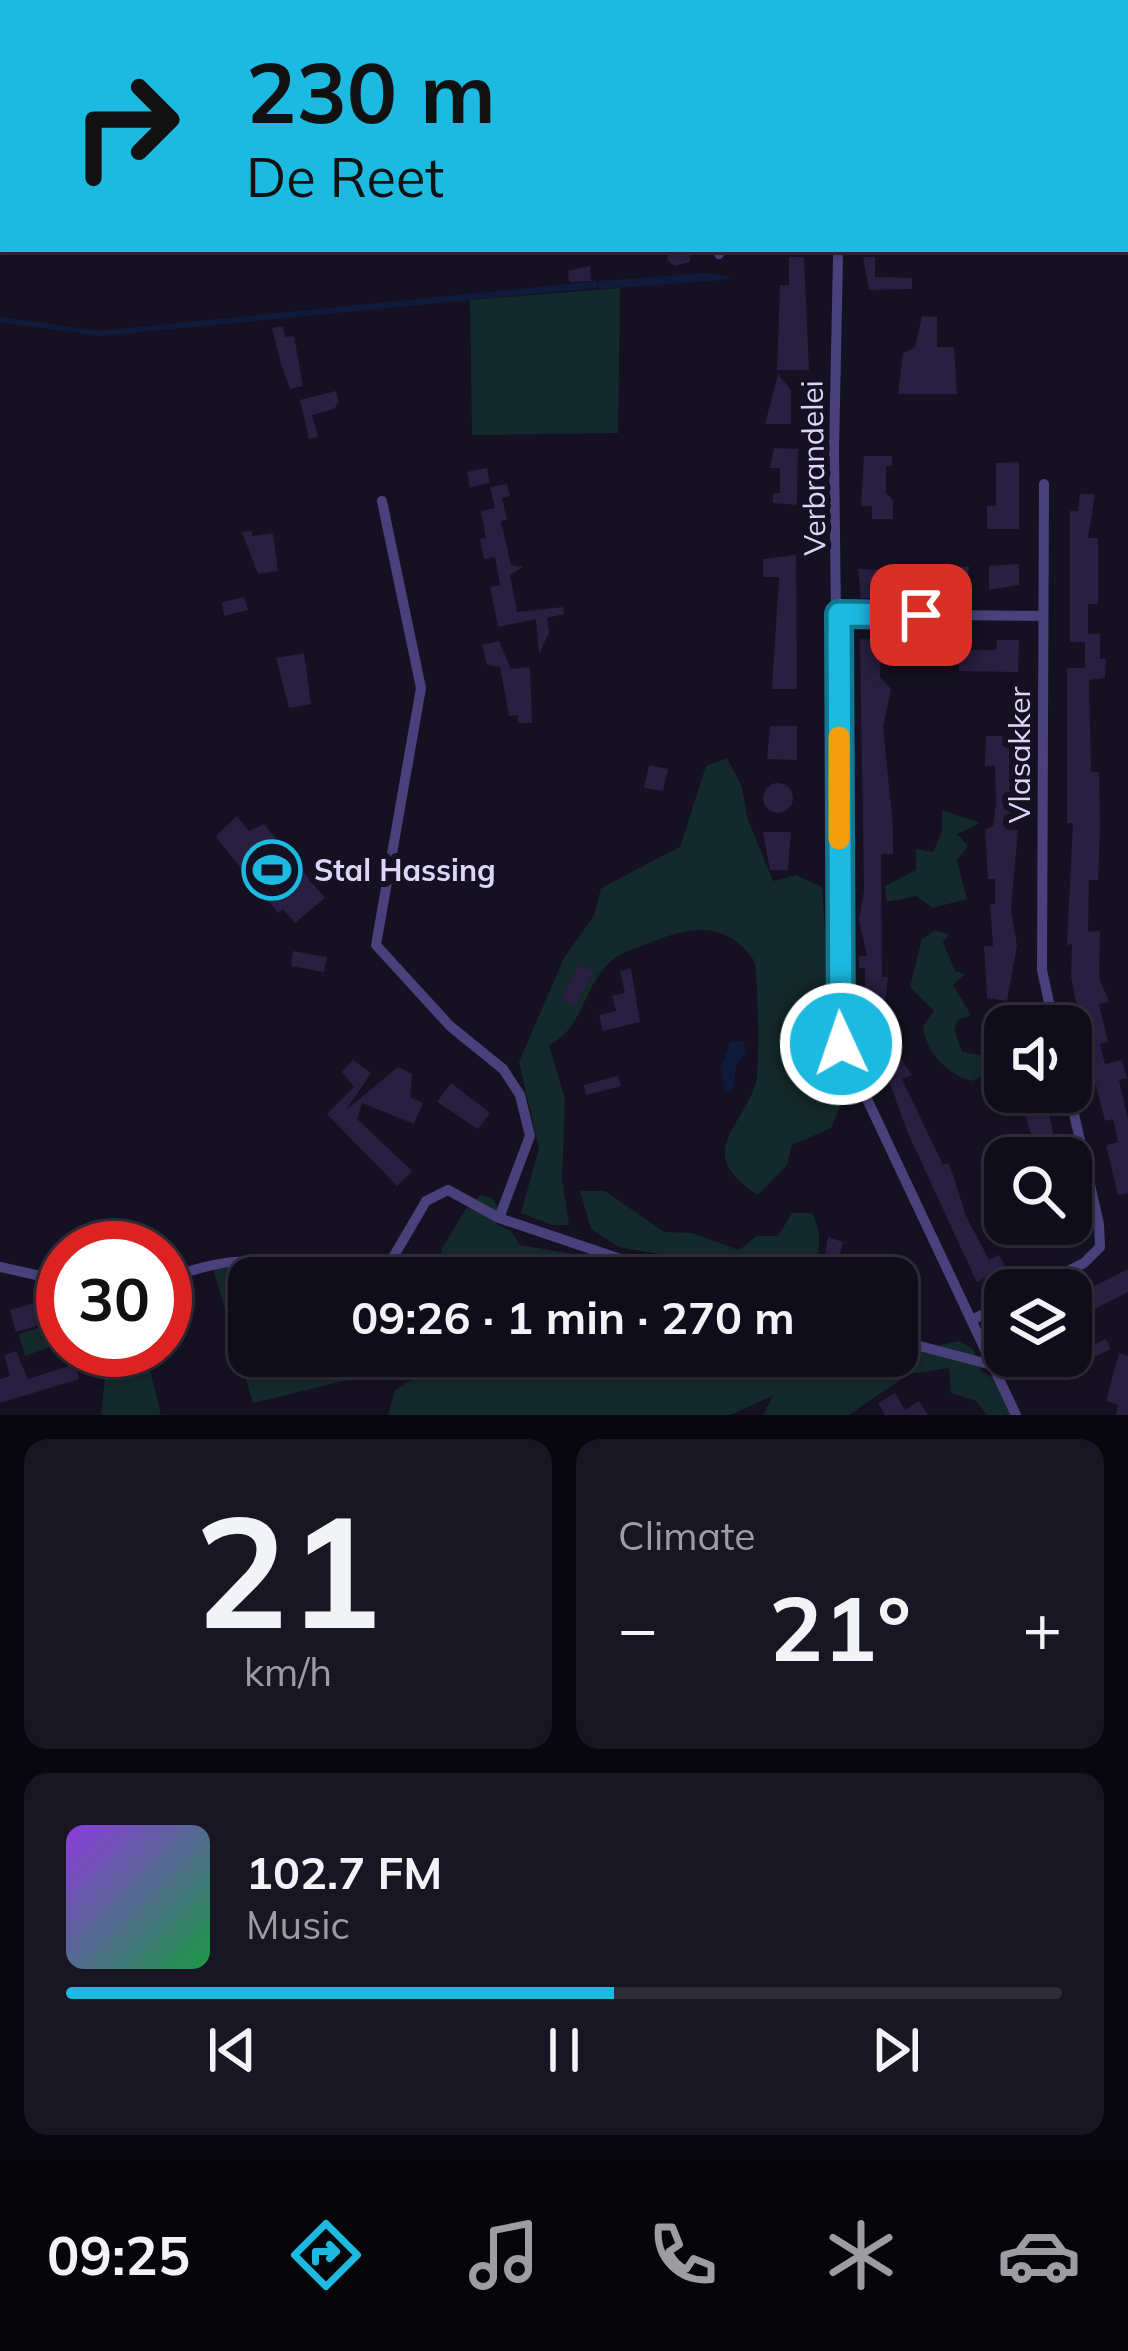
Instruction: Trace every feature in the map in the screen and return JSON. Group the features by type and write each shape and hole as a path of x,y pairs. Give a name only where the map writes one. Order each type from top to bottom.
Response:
{"street":[{"name":"Verbrandelei","path":"838,256 834,451 841,1044 984,1347"},
{"name":"Vlasakker","path":"1044,484 1042,970 1050,1005"},
{"path":"382,501 421,688 376,945 449,1026 503,1069 520,1095 530,1136 499,1218"},
{"path":"839,614 1043,616"},
{"path":"1072,1269 1100,1246 1100,1224 1074,1113"},
{"path":"393,1257 433,1194 448,1190 499,1218 615,1257"},
{"path":"192,1270 228,1262"},
{"path":"0,1267 36,1275"},
{"path":"972,1320 984,1314"},
{"path":"918,1346 984,1363"},
{"name":"Verbrandelei","path":"998,1377 1016,1415"}],"green space":[{"path":"620,288 618,433 472,435 470,300"},
{"path":"727,758 742,787 747,817 773,881 796,875 822,887 833,1048 845,1095 831,1128 792,1145 787,1165 758,1195 738,1179 727,1165 725,1151 757,1077 755,966 742,946 718,932 677,934 611,961 569,1029 549,1045 565,1099 562,1179 569,1225 552,1225 521,1213 539,1148 519,1062 564,958 594,916 601,888 680,847 706,766"},
{"path":"942,810 980,823 957,834 968,846 957,860 967,899 933,908 916,896 887,902 885,886 916,870 916,849 933,852 942,832"},
{"path":"936,930 949,935 943,942 955,971 965,974 953,985 971,1015 958,1020 954,1029 962,1052 984,1056 984,1075 972,1081 946,1068 925,1036 923,1026 934,1011 910,987 922,939"},
{"path":"580,1191 605,1191 664,1232 692,1233 739,1250 757,1236 778,1236 792,1213 812,1213 819,1246 817,1257 669,1257 619,1247 591,1229"},
{"path":"481,1195 492,1198 498,1207 496,1224 511,1231 520,1245 588,1257 443,1257 441,1250 465,1210"},
{"path":"228,1268 228,1319 213,1269"},
{"path":"36,1329 36,1352 25,1356 19,1334"},
{"path":"959,1341 973,1349 984,1377 994,1378 1014,1415 987,1415 976,1401 951,1393 949,1368 918,1373 918,1345"},
{"path":"105,1377 152,1377 161,1415 101,1415"},
{"path":"245,1377 352,1379 253,1403"},
{"path":"416,1377 905,1377 849,1415 763,1415 773,1396 730,1415 388,1415 395,1390"}],"water":[{"path":"705,273 731,276 599,289 599,281"},
{"path":"597,281 596,288 100,336 0,322 0,317 99,331"},
{"path":"743,1041 747,1052 736,1065 733,1089 725,1094 721,1068 730,1042"}],"building":[{"path":"668,252 691,252 690,262 674,266 667,260"},
{"path":"789,257 804,257 809,370 777,370 780,285 789,285"},
{"path":"863,257 875,257 875,277 912,278 912,289 869,290"},
{"path":"590,266 591,281 569,282 568,271"},
{"path":"922,316 937,317 937,347 954,347 957,394 898,394 903,353 915,347"},
{"path":"283,326 285,337 294,336 303,386 290,389 272,328"},
{"path":"778,374 791,390 791,424 765,424"},
{"path":"336,391 339,402 334,409 312,415 318,437 309,439 300,400"},
{"path":"774,448 798,449 797,505 773,503 773,493 780,493 780,468 770,468"},
{"path":"864,456 892,456 892,466 886,466 886,493 893,500 893,519 872,519 872,506 861,506"},
{"path":"1019,462 1019,529 987,529 987,506 996,506 996,463"},
{"path":"487,468 490,483 470,487 467,472"},
{"path":"507,484 510,496 502,498 507,520 501,521 511,565 523,567 510,575 517,612 563,607 564,614 547,618 549,633 539,654 536,619 498,627 490,587 500,585 495,557 484,559 480,539 486,538 481,511 495,508 490,487"},
{"path":"1080,494 1095,494 1088,538 1098,538 1098,604 1088,604 1088,634 1100,634 1100,659 1106,659 1105,678 1089,680 1091,772 1099,772 1100,826 1098,880 1089,880 1088,932 1100,931 1099,977 1109,1002 1099,1004 1108,1042 1100,1044 1105,1064 1122,1060 1127,1078 1119,1080 1128,1120 1128,1193 1118,1195 1106,1145 1118,1142 1113,1119 1105,1121 1096,1085 1092,1086 1092,1005 1077,1005 1072,944 1067,945 1073,823 1067,823 1067,668 1085,668 1085,642 1070,642 1070,511 1078,511"},
{"path":"252,531 252,536 273,533 278,571 258,574 242,532"},
{"path":"796,555 797,689 772,689 779,577 763,577 763,559"},
{"path":"1019,564 1019,585 989,590 989,566"},
{"path":"969,566 967,586 937,589 937,569"},
{"path":"858,569 895,570 895,588 872,590 872,598 861,598"},
{"path":"244,597 248,610 224,616 222,602"},
{"path":"860,639 894,641 895,660 880,662 880,677 891,689 883,727 893,827 893,854 881,854 882,977 888,977 883,1019 893,1019 900,1057 912,1075 902,1079 943,1165 948,1163 966,1216 989,1260 999,1255 1006,1268 984,1269 984,1278 977,1282 907,1131 886,1072 876,1076 870,1064 859,995 865,995 865,968 859,968 859,956 867,956 859,920 864,891"},
{"path":"921,639 971,639 971,650 996,650 997,640 1019,640 1018,672 959,671 959,661 921,661"},
{"path":"499,641 511,669 530,667 532,723 518,723 518,715 509,716 500,667 487,665 482,645"},
{"path":"304,653 311,704 289,708 276,658"},
{"path":"770,726 797,726 797,760 767,759"},
{"path":"986,736 1018,736 1018,747 1009,747 1009,778 1017,778 1018,805 1010,805 1010,830 1018,830 1011,909 1017,946 1007,1001 987,998 984,946 993,946 990,904 995,904 995,879 988,879 985,830 993,826 996,803 995,766 985,766"},
{"path":"649,765 668,769 663,791 644,788"},
{"path":"778,783 793,798 778,813 763,798"},
{"name":"Stal Hassing","path":"237,816 249,831 264,824 325,898 295,923 283,909 278,913 216,836"},
{"path":"763,832 791,832 788,870 770,870"},
{"path":"293,951 327,957 324,972 291,966"},
{"path":"579,965 594,972 575,1006 561,999"},
{"path":"631,968 640,1022 603,1031 599,1015 616,1011 612,996 625,993 620,971"},
{"path":"353,1060 371,1073 346,1110 398,1067 412,1074 410,1097 423,1103 414,1124 362,1103 357,1119 412,1171 397,1186 327,1114 354,1087 342,1072"},
{"path":"618,1076 621,1086 586,1095 584,1085"},
{"path":"451,1083 490,1113 478,1129 437,1102"},
{"path":"1025,1113 1049,1113 1054,1137 1031,1137"},
{"path":"828,1237 843,1242 839,1257 825,1257"},
{"path":"1128,1269 1128,1292 1092,1310 1092,1287"},
{"path":"36,1302 36,1326 16,1332 10,1310"},
{"path":"1106,1339 1111,1349 1092,1358 1092,1346"},
{"path":"16,1351 28,1379 79,1379 0,1403 0,1379 10,1376 4,1355"},
{"path":"1119,1353 1128,1356 1128,1415 1116,1415 1118,1405 1106,1401"},
{"path":"895,1393 905,1410 919,1401 928,1415 885,1415 878,1403"}],"slow traffic":[{"path":"839,737 839,839"}],"place":[{"name":"Stal Hassing","path":"272,870"}],"route":[{"path":"841,1044 839,614 921,615"}]}
